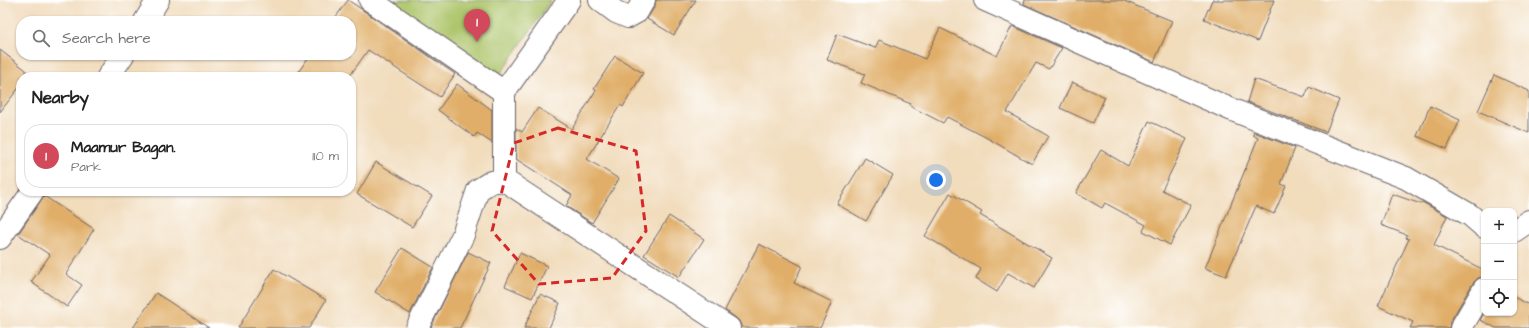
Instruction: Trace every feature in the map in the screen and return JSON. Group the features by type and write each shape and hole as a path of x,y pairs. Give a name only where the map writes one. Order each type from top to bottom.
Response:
{"street":[{"path":"148,16 158,0"},
{"path":"370,0 504,92"},
{"path":"504,180 504,92 569,0"},
{"path":"600,0 616,12 628,17 637,12 644,0"},
{"path":"985,0 1230,109 1406,178 1470,215 1481,224"},
{"path":"111,72 120,60"},
{"path":"417,328 463,234 478,190 491,182 504,180 729,328"},
{"path":"0,238 29,196"},
{"path":"1517,229 1529,221"},
{"path":"1461,328 1481,294"}],"highlighted area":[{"path":"558,128 636,151 646,231 612,278 539,284 492,231 514,143"}],"green space":[{"path":"370,0 551,0 493,85"}],"building":[{"path":"348,0 455,74 440,97 368,50 353,72 298,72 307,60 356,60 356,16 337,16"},
{"path":"656,0 696,0 674,35 647,19 655,6"},
{"path":"1025,0 1122,0 1172,21 1154,62 1024,4"},
{"path":"1212,0 1274,0 1258,41 1204,19"},
{"path":"1012,26 1062,48 1049,69 1036,63 1007,112 1048,136 1032,164 947,117 943,123 910,106 911,104 861,83 865,74 827,60 837,34 875,48 879,40 925,59 940,28 997,56"},
{"path":"0,50 26,70 26,72 16,72 16,91 0,112"},
{"path":"615,56 643,73 623,107 620,105 587,159 619,179 592,223 566,206 572,195 516,159 516,128 522,132 538,108 572,129 596,90 594,89"},
{"path":"1494,75 1529,91 1529,133 1478,111"},
{"path":"1254,79 1305,97 1309,87 1339,100 1326,132 1247,102"},
{"path":"1072,82 1105,97 1093,123 1060,108"},
{"path":"457,84 492,110 492,143 477,133 474,137 438,110"},
{"path":"1430,106 1460,120 1447,149 1417,136"},
{"path":"1149,121 1187,139 1162,190 1191,205 1170,245 1143,231 1146,225 1105,203 1102,208 1076,193 1101,150 1128,166"},
{"path":"1254,132 1295,148 1281,184 1286,186 1274,214 1256,206 1226,276 1205,268 1258,138 1253,135"},
{"path":"865,158 893,175 866,221 837,204"},
{"path":"376,162 432,196 412,227 357,194"},
{"path":"950,193 982,212 980,215 1052,258 1034,288 1008,273 997,292 976,279 981,269 925,236"},
{"path":"1392,194 1421,204 1422,202 1447,216 1434,245 1481,268 1481,278 1478,278 1473,283 1450,322 1449,328 1410,328 1413,322 1378,306 1409,239 1406,238 1407,235 1381,225"},
{"path":"44,196 94,229 66,274 82,285 67,307 31,282 50,255 18,234"},
{"path":"669,216 704,239 679,277 644,255"},
{"path":"759,244 802,266 794,283 832,302 820,328 744,328 736,318 725,310"},
{"path":"402,248 433,267 410,314 375,292"},
{"path":"468,252 491,263 460,328 433,328 431,327"},
{"path":"520,253 547,266 532,298 505,286"},
{"path":"274,269 326,300 309,328 238,328"},
{"path":"156,293 209,328 133,328"},
{"path":"540,294 560,303 549,328 524,328"},
{"path":"1517,299 1529,305 1529,328 1496,328 1480,320 1482,316 1517,316"}],"place":[{"name":"Maamur Bagan.","path":"477,42"}]}
